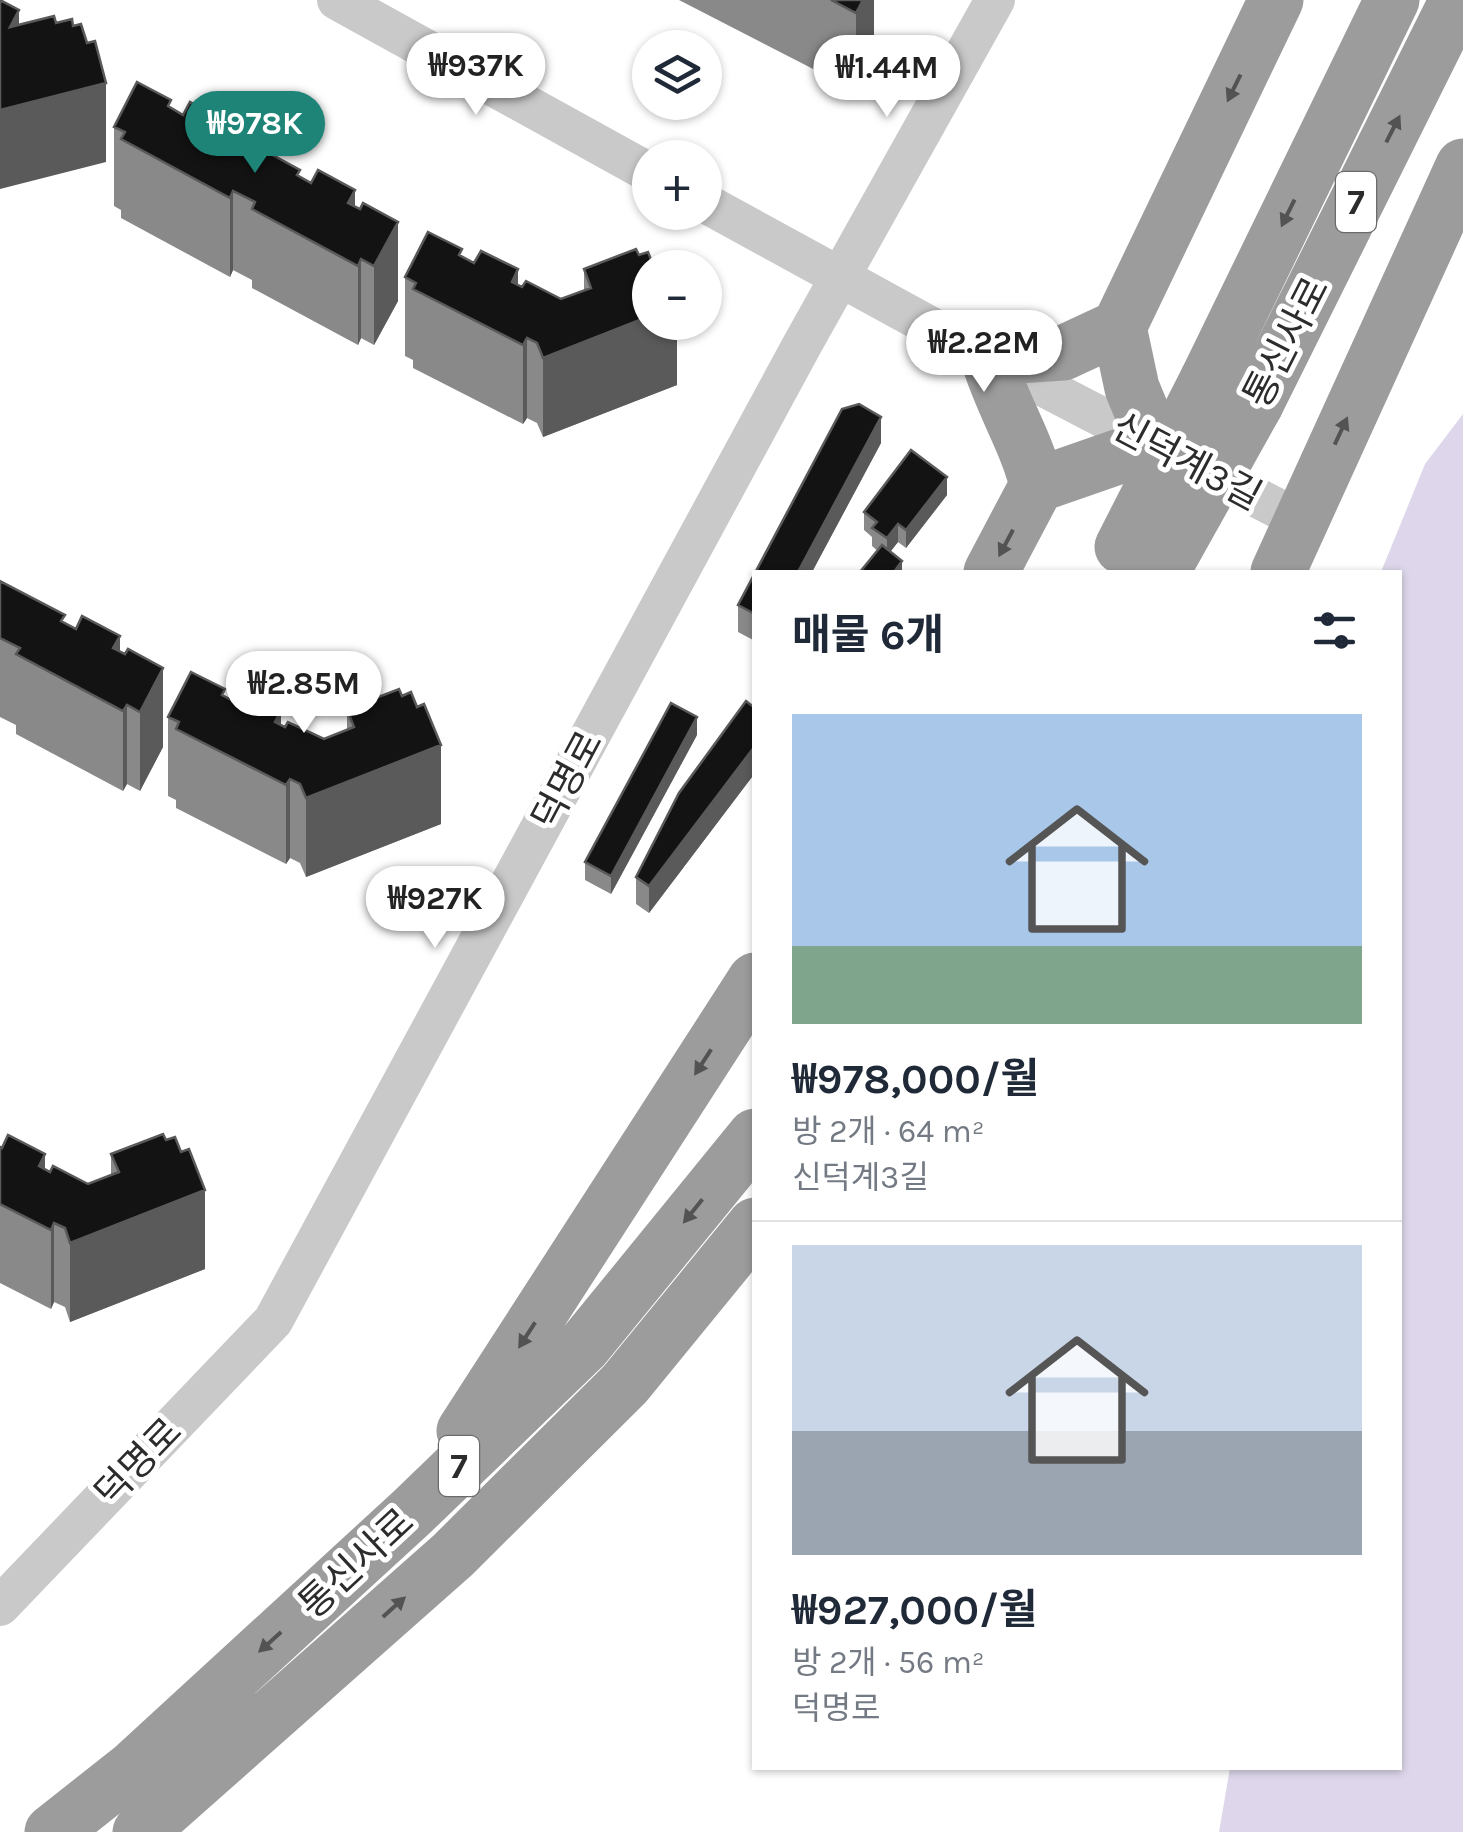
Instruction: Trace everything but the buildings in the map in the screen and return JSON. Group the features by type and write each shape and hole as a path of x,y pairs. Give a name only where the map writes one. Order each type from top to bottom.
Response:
{"highway":[{"path":"1037,485 1155,444 1132,388 1119,327 1276,0"},
{"name":"통신사로","path":"1131,564 1207,380 1392,0"},
{"name":"통신사로","path":"1131,564 1256,404 1457,0"},
{"path":"1279,570 1463,166"},
{"path":"992,570 1037,485 1030,457 1001,404 988,358 1063,353 1119,327"},
{"path":"412,1512 752,985"},
{"name":"통신사로","path":"52,1832 132,1768 412,1512 583,1347 752,1140"},
{"name":"통신사로","path":"152,1822 453,1555 625,1384 752,1228"},
{"path":"453,1555 555,1478 752,1278"}],"street":[{"path":"337,0 632,163"},
{"name":"덕명로","path":"0,1606 273,1320 840,275 995,0"},
{"name":"신덕계3길","path":"722,212 988,358 1300,520"}],"shaded area":[{"path":"1463,414 1463,1832 1219,1832 1230,1770 1402,1770 1402,570 1382,570 1425,464"}]}
